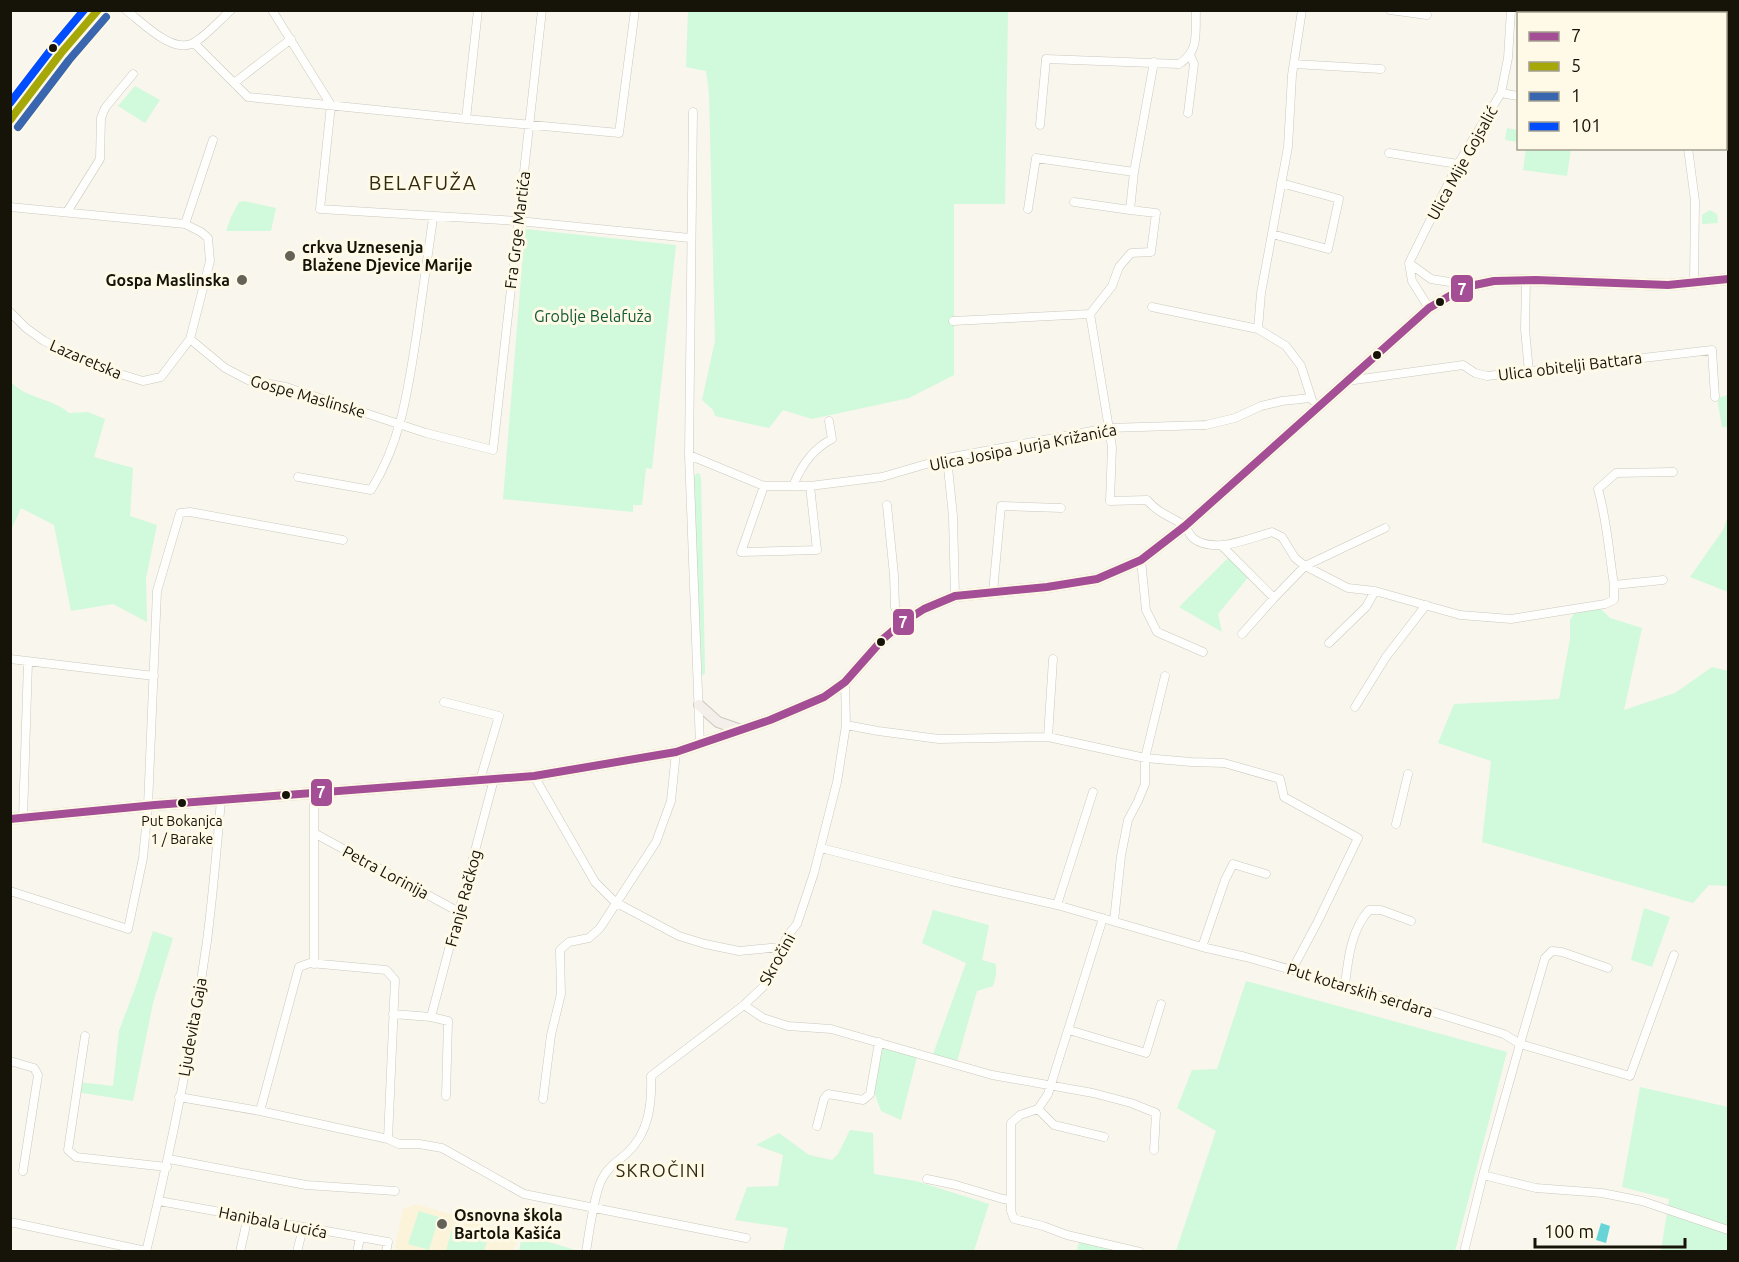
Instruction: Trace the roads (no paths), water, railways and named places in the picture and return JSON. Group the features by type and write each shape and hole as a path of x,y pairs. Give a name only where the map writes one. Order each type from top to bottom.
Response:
{"main road":[{"path":"10,122 61,53 98,10"},
{"path":"10,819 534,776 676,752 700,745 824,697 845,682 883,639 902,622 924,609 955,596 1047,587 1097,579 1141,560 1185,526 1429,308 1465,287 1494,281 1526,280 1668,285 1728,279"},
{"path":"699,705 718,722 741,730"}],"street":[{"path":"126,10 171,44 183,47 195,43 231,10"},
{"path":"273,10 331,105 320,209 433,218 518,221 690,238"},
{"path":"466,119 478,10"},
{"name":"Fra Grge Martića","path":"493,450 542,10"},
{"path":"195,43 248,97 619,133 635,10"},
{"path":"1188,112 1194,64 1191,57 1195,44 1196,10"},
{"path":"1258,329 1261,293 1288,147 1294,63 1302,10"},
{"path":"1390,10 1427,15"},
{"name":"Ulica Mije Gojsalić","path":"1409,263 1458,164 1501,93 1508,58 1511,10"},
{"path":"234,83 291,39"},
{"path":"1040,125 1047,59 1179,64 1191,57"},
{"path":"1130,210 1134,172 1154,62"},
{"path":"1294,63 1381,69"},
{"path":"67,212 100,159 101,118 105,108 133,74"},
{"path":"1501,93 1517,96"},
{"path":"693,112 689,455 700,745"},
{"path":"184,224 213,140"},
{"path":"1688,150 1695,201 1694,282"},
{"path":"1389,153 1458,164"},
{"path":"1028,209 1036,158 1134,172"},
{"path":"1272,234 1328,249 1339,199 1281,183"},
{"path":"1074,202 1156,213 1151,252 1131,253 1119,267 1112,286 1090,314 1112,447 1110,501 1147,500 1155,510 1185,526 1193,538 1207,544 1221,545 1272,531 1282,537 1296,558 1305,566 1348,588 1375,591 1460,615 1511,619 1605,604 1614,600 1604,510 1598,489 1616,473 1673,472"},
{"path":"10,207 184,224 201,232 208,238 210,261 190,339"},
{"path":"297,477 371,490 381,473 401,424 411,373 433,218"},
{"path":"1409,263 1431,279 1456,283 1465,287"},
{"path":"1409,263 1412,281 1429,308"},
{"path":"1526,280 1525,329 1529,372"},
{"path":"1152,307 1258,329 1286,346 1300,366 1310,398 1319,407"},
{"name":"Lazaretska","path":"10,312 44,341 107,370 143,381 161,376 190,339"},
{"path":"953,321 1090,314"},
{"name":"Gospe Maslinske","path":"190,339 225,368 248,380 286,387 401,424 493,450"},
{"name":"Ulica obitelji Battara","path":"1347,381 1463,365 1475,373 1487,376 1712,350 1715,397"},
{"name":"Ulica Josipa Jurja Križanića","path":"689,455 764,486 810,486 882,477 947,458 1108,429 1206,425 1235,418 1261,406 1310,398"},
{"path":"793,486 808,458 821,445 832,439 829,421"},
{"path":"947,458 953,516 955,596"},
{"path":"764,486 741,552 817,550 810,486"},
{"path":"887,505 895,607 902,622"},
{"path":"993,592 1001,506 1062,508"},
{"path":"10,891 128,929 143,858 148,806 157,591 180,513 190,512 343,540"},
{"path":"1242,634 1305,566 1385,528"},
{"path":"1221,545 1274,598"},
{"path":"1141,560 1146,609 1157,632 1203,652"},
{"path":"1614,585 1663,580"},
{"path":"1329,643 1366,607 1375,591"},
{"path":"1355,707 1386,657 1426,604"},
{"path":"10,659 154,676"},
{"path":"1048,737 1053,659"},
{"path":"23,818 28,662"},
{"path":"1114,921 1120,856 1128,820 1145,784 1144,758 1165,676"},
{"name":"Skročini","path":"586,1251 600,1182 607,1170 638,1142 645,1127 651,1095 651,1076 744,1005 763,987 781,947 804,909 837,782 846,725 845,682"},
{"path":"444,702 499,716 480,780"},
{"path":"846,725 939,739 1048,737 1144,758 1224,763 1280,778 1284,796 1358,838 1293,970"},
{"path":"543,1099 551,1035 561,994 560,950 569,942 589,938 600,928 656,842 671,801 676,752"},
{"path":"1396,824 1408,774"},
{"path":"534,776 595,882 615,902 679,936 705,944 739,951 781,947"},
{"name":"Franje Račkog","path":"431,1017 494,779"},
{"path":"1057,905 1093,792"},
{"path":"314,793 314,964"},
{"name":"Ljudevita Gaja","path":"146,1251 169,1158 207,942 221,800"},
{"name":"Petra Lorinija","path":"314,833 459,912"},
{"name":"Put kotarskih serdara","path":"821,848 1057,905 1202,947 1293,970 1504,1034 1520,1044 1630,1076 1674,955"},
{"path":"1202,947 1233,864 1266,874"},
{"path":"1345,985 1349,952 1362,918 1370,910 1381,910 1411,921"},
{"path":"1103,918 1048,1094 1038,1109 1020,1115 1011,1123 1011,1211 1014,1219 1067,1235 1140,1251"},
{"path":"1464,1251 1483,1175 1545,958 1552,951 1562,952 1608,968"},
{"path":"260,1111 299,967 314,964 386,970 395,980 388,1139"},
{"path":"1069,1030 1146,1053 1161,1004"},
{"path":"744,1005 763,1018 788,1026 831,1029 992,1074 1131,1103 1156,1113 1154,1150"},
{"path":"393,1014 431,1017 448,1021 446,1096"},
{"path":"85,1036 68,1150 76,1157 167,1167"},
{"path":"817,1126 824,1100 828,1094 863,1100 870,1094 879,1042"},
{"path":"10,1061 34,1068 38,1075 22,1171"},
{"path":"179,1097 260,1111 388,1139 399,1144 419,1144 442,1148 524,1194 746,1238"},
{"path":"1038,1109 1054,1125 1104,1137"},
{"path":"169,1158 306,1185 395,1191"},
{"path":"1483,1175 1536,1188 1602,1193 1642,1201 1728,1230"},
{"path":"927,1179 1010,1200"},
{"name":"Hanibala Lucića","path":"159,1201 388,1242 386,1251"},
{"path":"240,1251 248,1216"},
{"path":"10,1222 146,1251"},
{"path":"297,1251 303,1228"},
{"path":"357,1251 360,1238"}],"water":[{"path":"1601,1223 1610,1226 1606,1243 1596,1240"}],"place":[{"name":"crkva Uznesenja Blažene Djevice Marije","path":"290,256"},
{"name":"Gospa Maslinska","path":"242,280"},
{"name":"Put Bokanjca 1 / Barake","path":"182,803"},
{"name":"Osnovna škola Bartola Kašića","path":"442,1224"}],"district":[{"name":"BELAFUŽA","path":"423,183"},
{"name":"SKROČINI","path":"661,1171"}],"park label":[{"name":"Groblje Belafuža","path":"593,316"}]}
